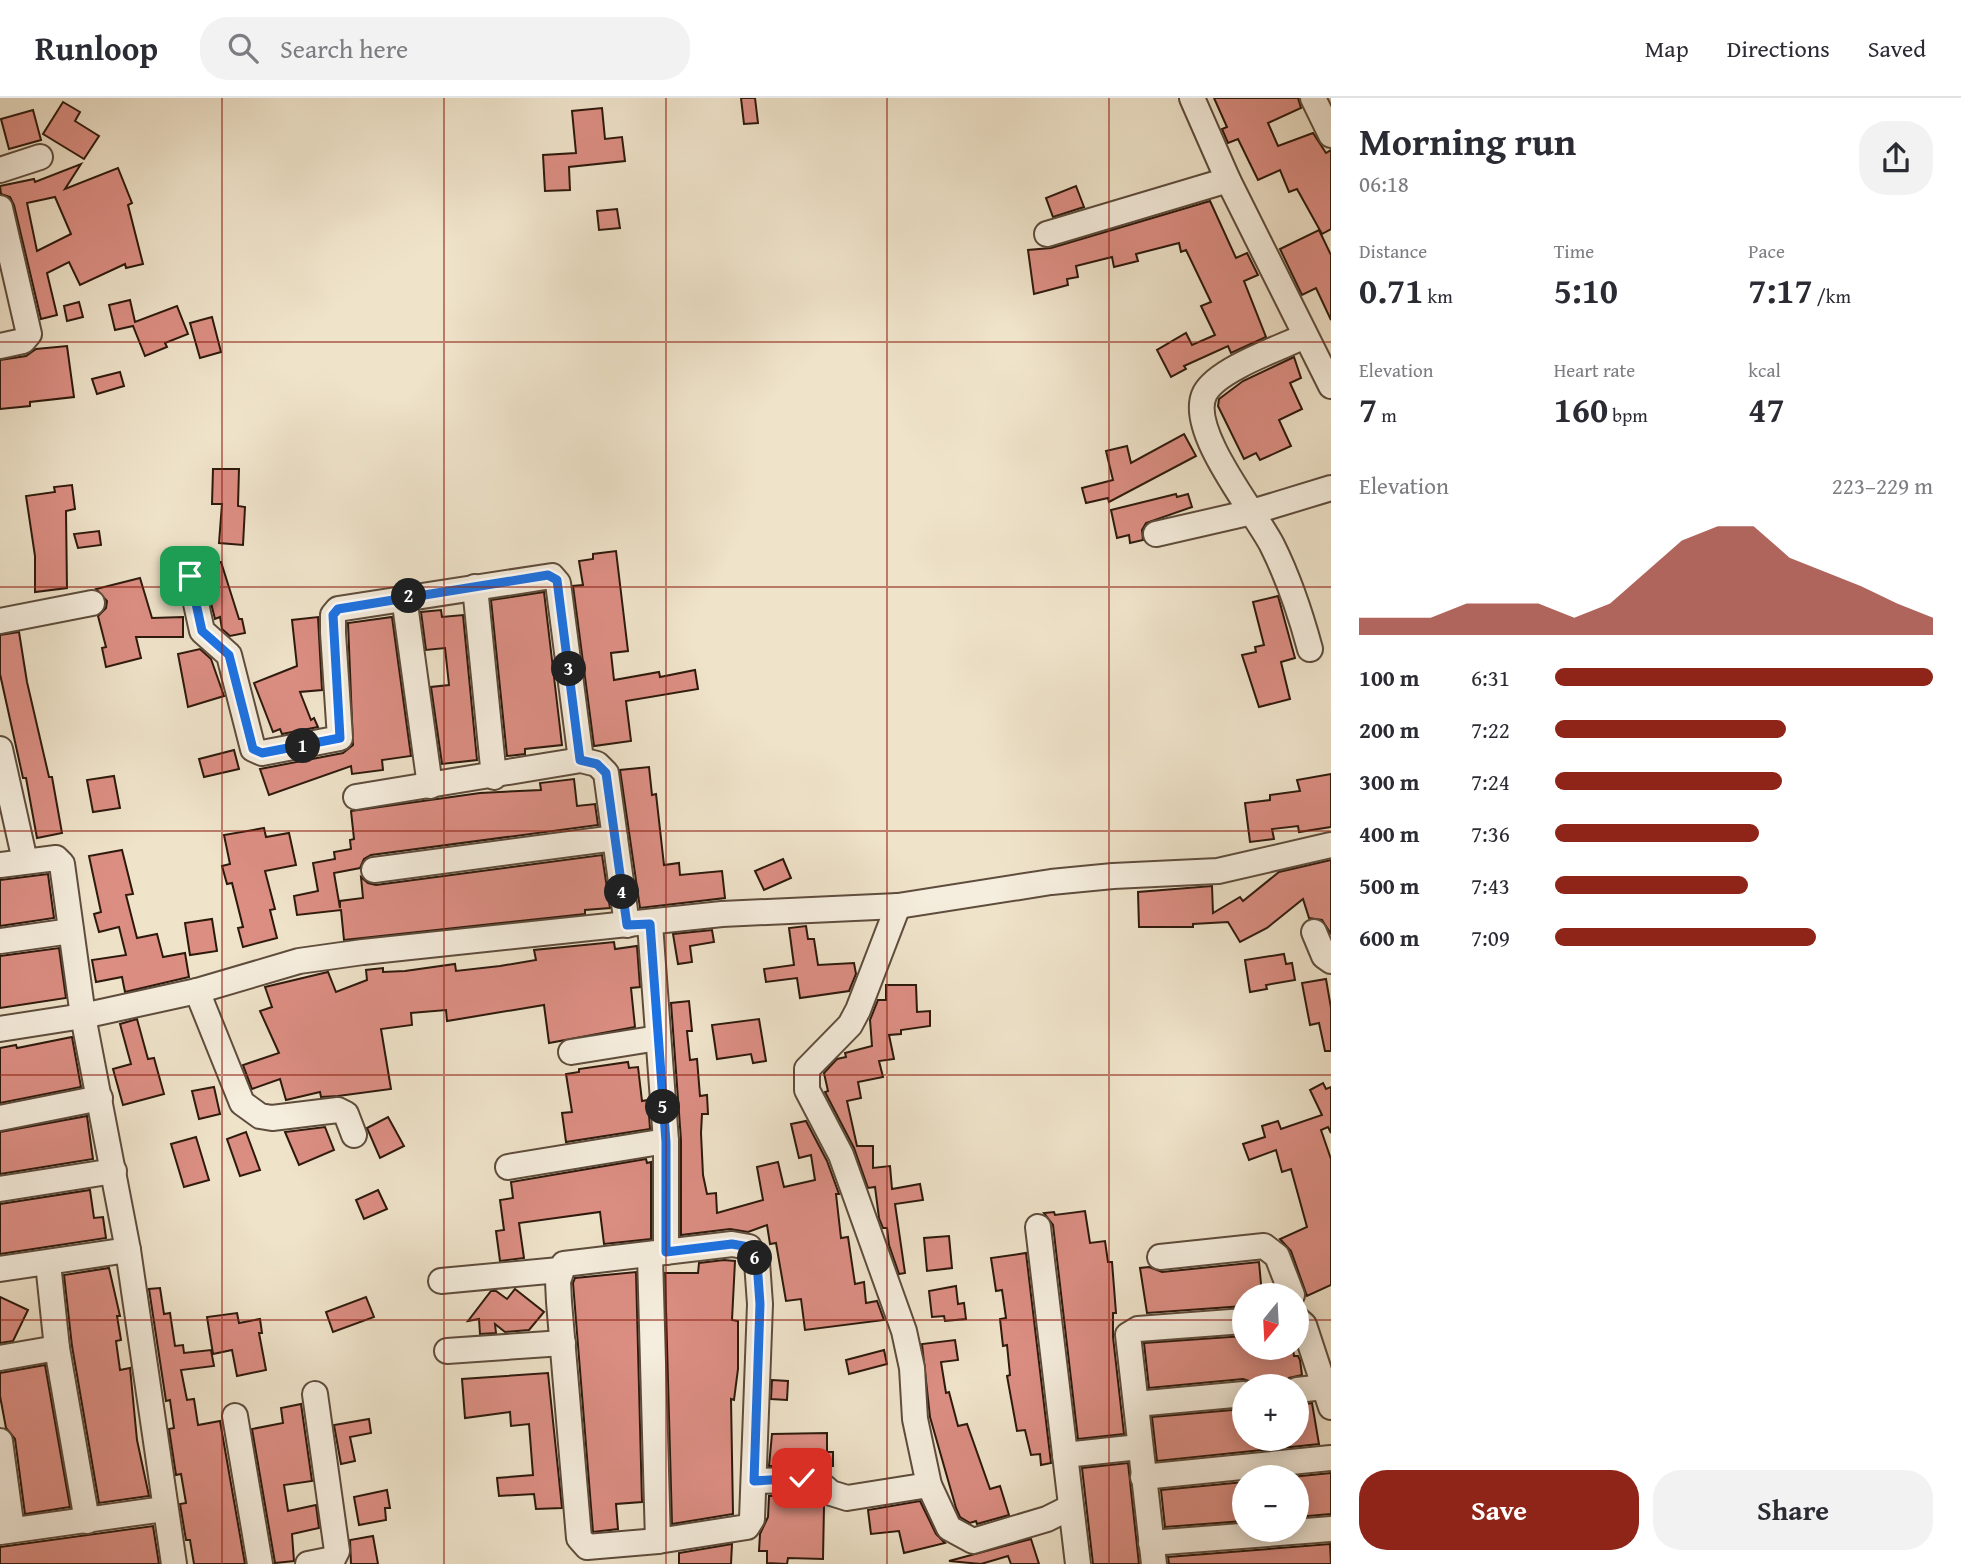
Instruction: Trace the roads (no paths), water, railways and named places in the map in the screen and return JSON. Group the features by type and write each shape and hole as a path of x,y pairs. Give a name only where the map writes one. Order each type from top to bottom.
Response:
{"street":[{"path":"1192,98 1228,180 1331,386"},
{"path":"0,170 40,157"},
{"path":"1047,234 1228,180"},
{"path":"0,208 29,334 23,341 0,346"},
{"path":"1305,336 1220,377 1206,391 1201,403 1204,422 1222,467 1270,542 1298,603 1310,649"},
{"path":"1156,534 1252,512 1331,488"},
{"path":"190,576 202,631 229,655 253,749 262,753 340,738 333,615 338,609 548,575 557,580 580,760"},
{"path":"475,587 494,777"},
{"path":"404,597 430,786"},
{"path":"0,621 92,603"},
{"path":"356,797 494,777 580,760 597,764 606,773 614,838 639,924 658,1038 666,1142 658,1254 658,1541"},
{"path":"1,761 9,838 25,861"},
{"path":"374,870 614,838"},
{"path":"0,1029 83,1016 197,991 312,959 788,909 898,906 1051,882 1218,871 1331,845"},
{"path":"0,865 56,858 62,864 83,1016 128,1250 174,1564"},
{"path":"898,906 850,1025 814,1058 804,1079 807,1090 841,1156 904,1331 912,1368 915,1419 929,1485 948,1528 973,1541 1047,1519 1071,1507"},
{"path":"0,941 71,931"},
{"path":"1314,932 1324,956 1331,961"},
{"path":"197,991 242,1103 261,1116 272,1118 338,1110 346,1114 354,1135"},
{"path":"571,1052 658,1038"},
{"path":"0,1118 100,1098"},
{"path":"508,1167 666,1142"},
{"path":"0,1189 114,1171"},
{"path":"1038,1227 1078,1564"},
{"path":"732,1244 749,1247 757,1262 760,1304 752,1519 747,1527 658,1541 587,1546 579,1538 559,1270 564,1264 609,1257 658,1254 732,1244"},
{"path":"1160,1257 1264,1246 1277,1256 1287,1283"},
{"path":"0,1269 128,1250"},
{"path":"48,1263 57,1348 87,1521"},
{"path":"441,1281 559,1270"},
{"path":"1232,1322 1133,1331 1127,1341 1152,1554 1331,1529"},
{"path":"447,1351 563,1343"},
{"path":"1309,1347 1327,1397"},
{"path":"0,1358 57,1348"},
{"path":"1309,1393 1327,1397"},
{"path":"308,1564 333,1559 337,1551 315,1394"},
{"path":"1136,1404 1232,1395"},
{"path":"235,1416 260,1564"},
{"path":"0,1441 6,1531 164,1509"},
{"path":"1065,1455 1139,1447"},
{"path":"1143,1477 1331,1458"},
{"path":"754,1481 816,1480 831,1493 847,1498 929,1485"}]}
